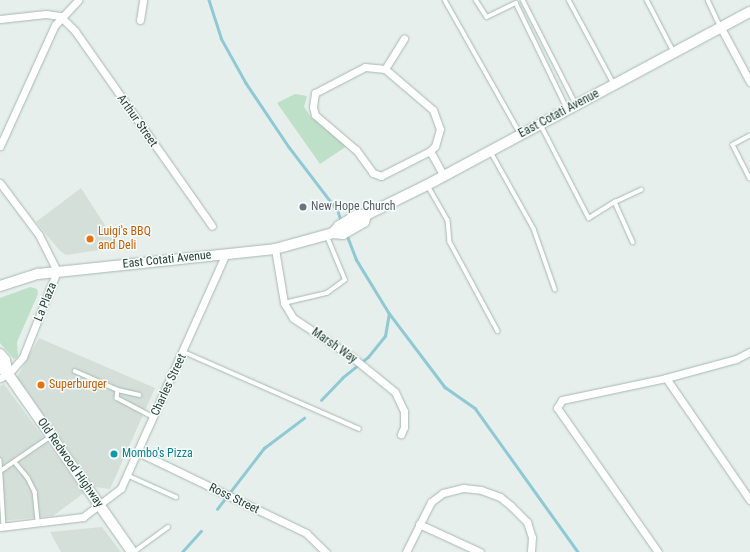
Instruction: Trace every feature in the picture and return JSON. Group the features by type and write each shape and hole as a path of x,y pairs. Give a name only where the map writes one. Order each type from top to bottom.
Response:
{"main road":[{"name":"East Cotati Avenue","path":"0,286 23,278 57,272 275,249 330,234 339,226 349,225 357,215 366,215 427,185 750,12"},
{"name":"Old Redwood Highway","path":"0,354 5,360 4,376"},
{"name":"Old Redwood Highway","path":"0,367 4,376 51,437 133,552"}],"street":[{"path":"0,146 60,16 72,8 78,0"},
{"path":"140,20 143,0"},
{"path":"0,19 46,14 60,16"},
{"name":"Arthur Street","path":"60,16 74,30 212,226"},
{"path":"721,28 750,82"},
{"path":"385,69 404,38"},
{"path":"365,67 385,69 433,110 440,135 436,146 430,151 389,173 377,175 351,144 316,115 313,100 315,93 324,86 365,67"},
{"path":"430,151 444,176"},
{"name":"La Plaza","path":"0,183 39,235 57,272 23,357 4,376"},
{"name":"Marsh Way","path":"275,249 284,303 293,318 352,357 395,392 404,411 404,427 401,434"},
{"name":"Charles Street","path":"2,527 38,524 83,517 121,488 184,352 225,255"},
{"path":"658,552 558,408 562,400 666,378 736,359 750,352"},
{"path":"666,378 750,500"},
{"name":"Ross Street","path":"138,452 306,533 324,551"},
{"path":"406,552 431,502 443,493 463,488 481,490 500,497 527,522 532,537 531,552"},
{"path":"419,524 469,550 480,552"}],"lane":[{"path":"445,0 521,134"},
{"path":"476,0 487,17 516,3 572,107"},
{"path":"523,0 572,107"},
{"path":"570,0 614,85"},
{"path":"647,0 674,53"},
{"path":"708,0 721,28"},
{"path":"541,124 589,218 615,202 641,190"},
{"path":"750,136 733,145 750,178"},
{"path":"490,151 534,228 555,289"},
{"path":"427,185 448,220 450,242 498,331"},
{"path":"615,202 633,242"},
{"path":"284,303 327,293 345,280 330,234"},
{"path":"184,352 301,402 359,429"},
{"path":"75,371 118,390 139,395"},
{"path":"118,390 116,398 154,417"},
{"path":"2,470 51,437"},
{"path":"0,460 2,470 2,527"},
{"path":"15,462 28,478 35,492 38,524"},
{"path":"127,475 176,497"},
{"path":"133,552 168,527"}],"shaded area":[{"path":"81,188 119,247 66,255 60,251 36,222"},
{"path":"39,338 155,388 110,489 95,487 17,377"},
{"path":"4,384 84,493 53,516 0,521 0,386"},
{"path":"102,527 121,552 61,552 50,532"}],"green space":[{"path":"295,94 307,96 304,107 311,117 347,146 320,164 277,103"},
{"path":"30,287 37,289 38,294 17,342 18,357 14,359 0,343 0,298"}],"waterway":[{"path":"209,0 221,38 246,83 289,147 338,211 341,221"},
{"path":"347,235 356,259 389,313 445,387 475,408 578,552"},
{"path":"321,400 342,378 368,357 385,336 389,314"},
{"path":"217,509 264,448 304,418"},
{"path":"182,552 201,531"}],"place":[{"name":"New Hope Church","path":"303,207"},
{"name":"Luigi's BBQ and Deli","path":"90,239"},
{"name":"Superburger","path":"41,385"},
{"name":"Mombo's Pizza","path":"114,454"}]}
